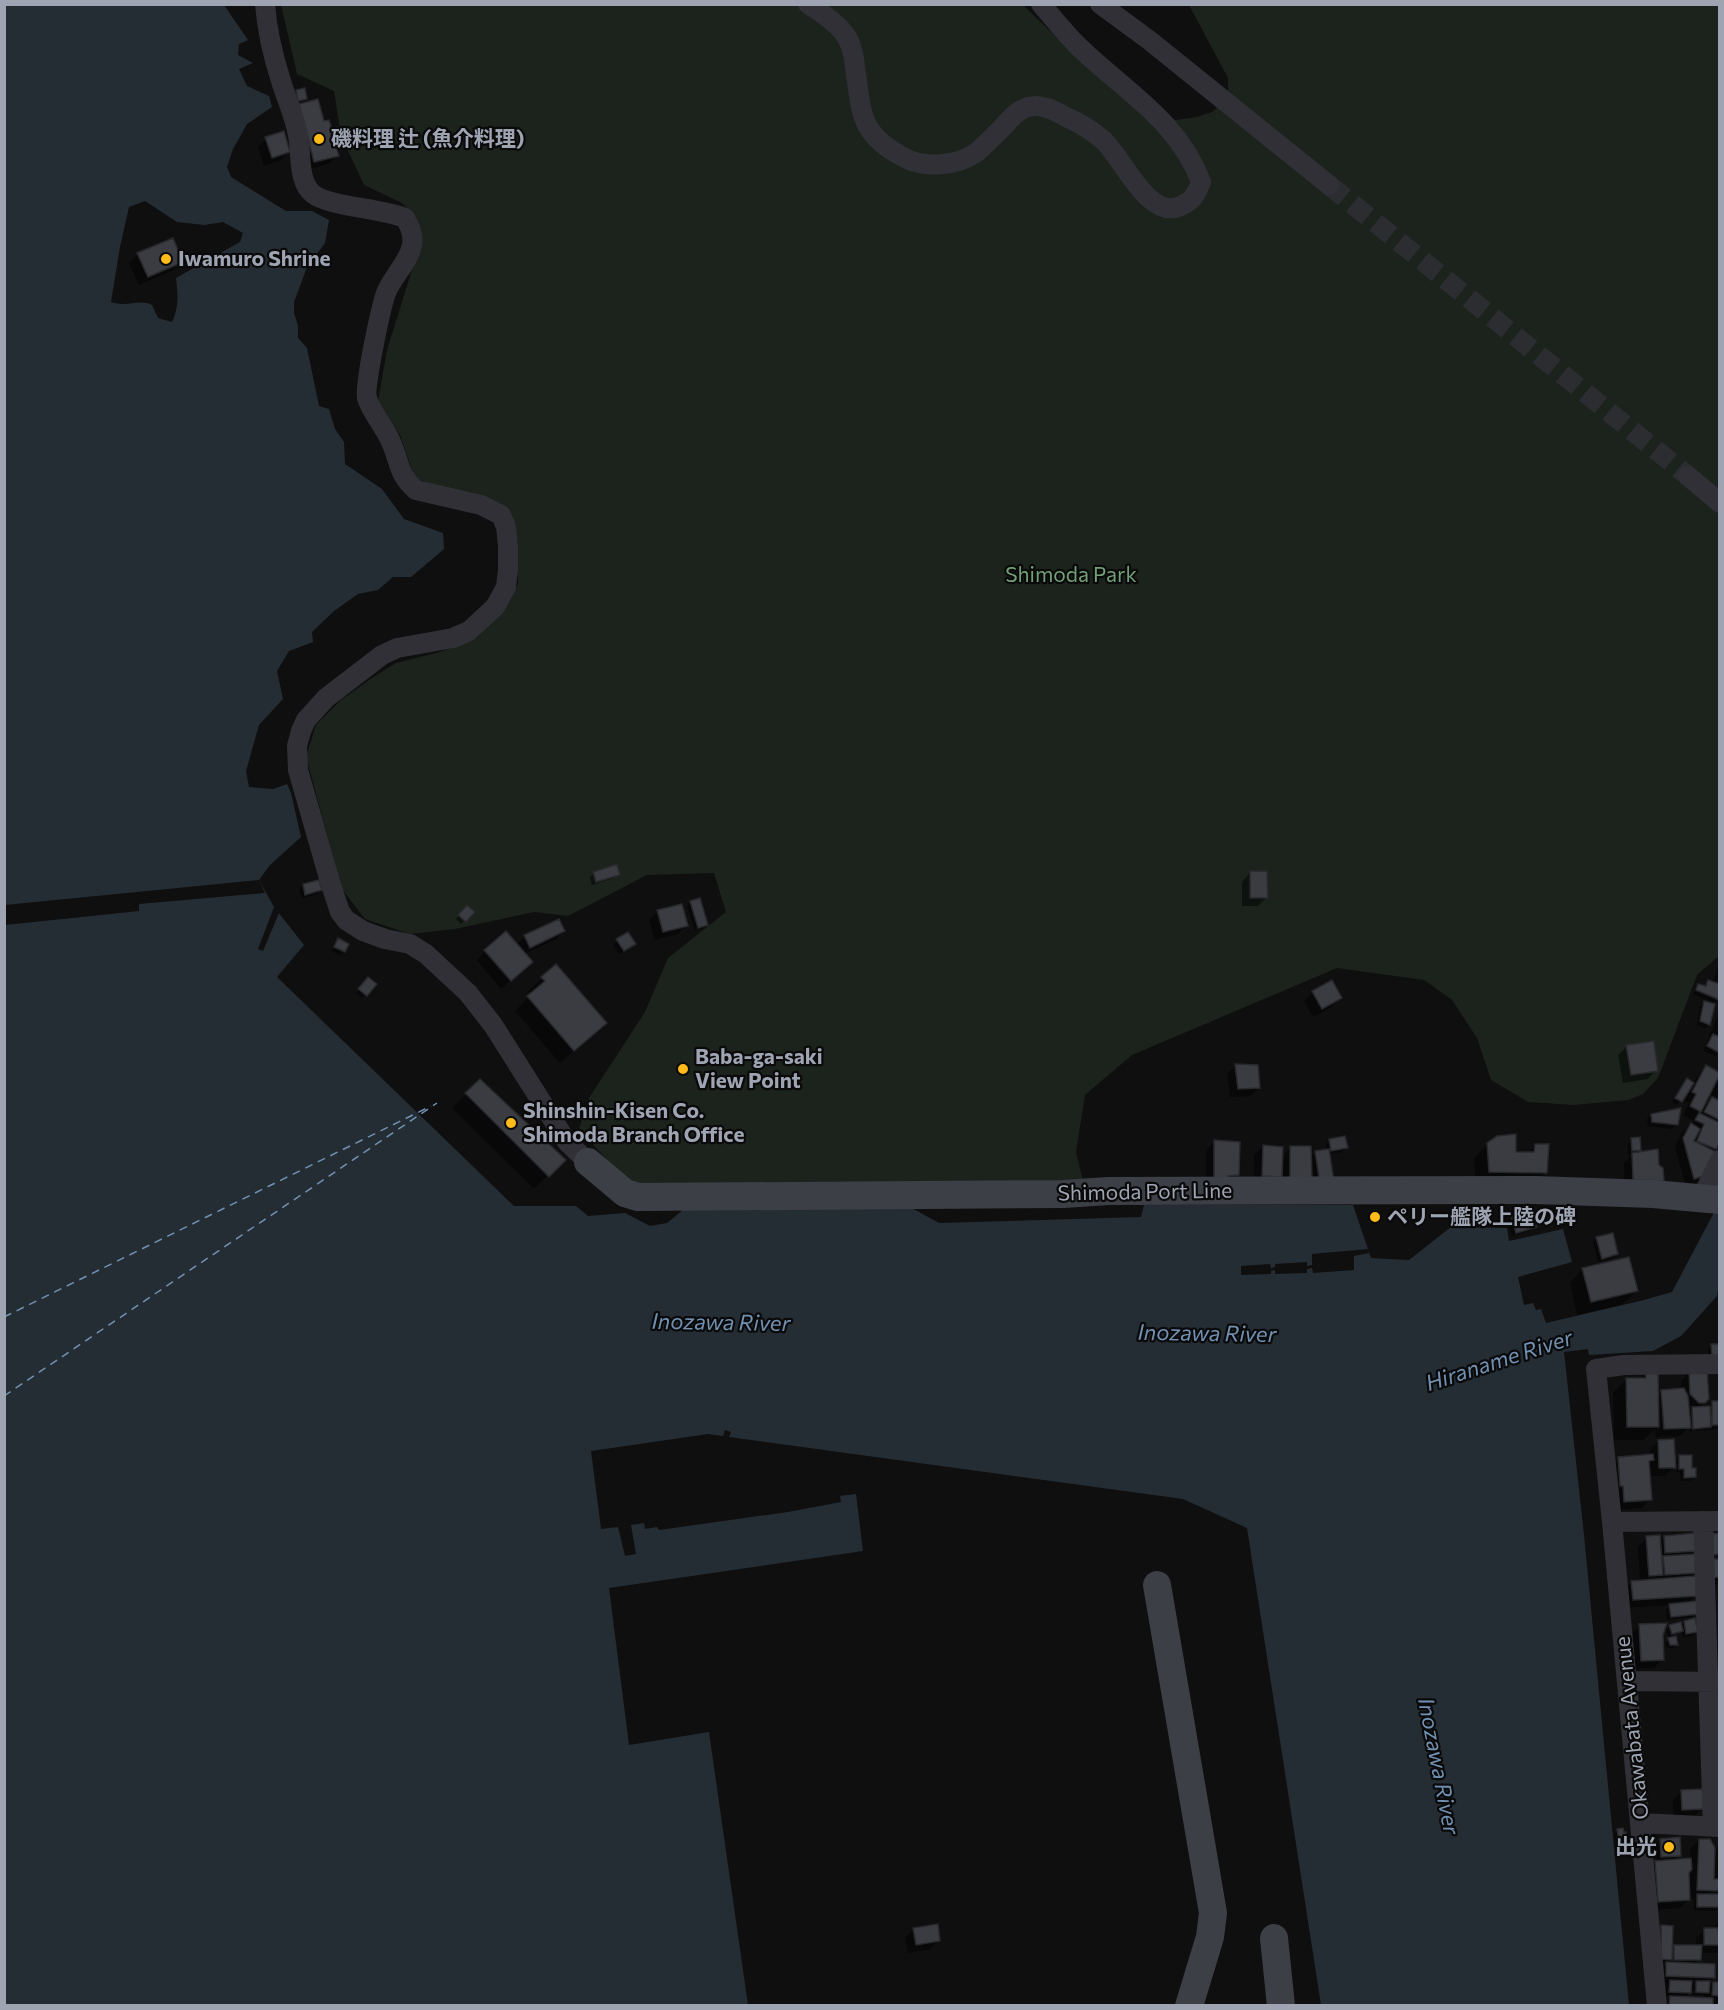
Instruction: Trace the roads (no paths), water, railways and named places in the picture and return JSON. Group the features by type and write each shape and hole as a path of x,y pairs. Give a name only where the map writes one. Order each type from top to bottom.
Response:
{"main road":[{"name":"Shimoda Port Line","path":"588,1162 610,1182 638,1197 1053,1194 1108,1191 1535,1190 1653,1194 1711,1199"},
{"path":"1157,1585 1213,1913 1210,1937 1189,2006"},
{"path":"1274,1938 1281,2006"}],"street":[{"path":"265,4 266,25 274,57 297,128 306,186 311,193 326,200 392,212 405,218 412,233 412,245 386,293 367,389 369,403 389,437 399,468 407,483 416,490 489,507 501,515 506,528 508,546 506,587 495,607 469,631 453,638 397,648 382,655 326,698 306,720 301,731 297,746 298,770 340,912 346,920 363,931 385,939 410,944 426,954 468,993 505,1044 567,1142 588,1162"},
{"path":"808,4 822,13 845,34 853,54 860,109 868,128 880,143 905,158 936,165 961,159 975,153 1014,114 1029,107 1041,106 1088,128 1097,135 1122,162 1148,199 1161,207 1173,208 1195,197 1201,182 1194,161 1173,131 1078,46 1041,4"},
{"path":"1100,4 1149,40 1329,185"},
{"path":"1688,476 1719,503"},
{"path":"1711,1199 1719,1160"},
{"name":"Okawabata Avenue","path":"1657,2006 1596,1369 1624,1365 1719,1364"},
{"path":"1612,1522 1711,1521 1716,1827 1641,1823"},
{"path":"1627,1681 1713,1682"}],"water":[{"path":"5,5 224,5 248,40 239,44 238,55 253,63 239,69 247,86 269,96 272,107 247,124 233,149 227,167 231,177 286,211 312,211 329,220 325,243 307,267 294,302 298,338 307,348 319,406 329,409 335,429 344,442 345,464 382,489 404,519 443,533 444,549 411,577 393,577 378,590 358,594 334,611 312,632 313,642 289,651 277,671 283,699 259,725 246,771 249,787 273,789 287,784 301,837 270,865 259,880 274,907 304,945 277,977 514,1206 576,1206 588,1216 625,1213 650,1226 667,1223 683,1210 910,1207 939,1223 1141,1217 1144,1205 1353,1205 1371,1258 1409,1260 1451,1227 1507,1228 1509,1241 1563,1229 1572,1262 1518,1277 1524,1305 1533,1303 1536,1310 1541,1309 1546,1323 1672,1292 1719,1203 1719,1284 1717,1296 1681,1336 1653,1351 1589,1355 1588,1349 1564,1352 1629,2005 1321,2005 1247,1528 1183,1499 729,1437 731,1432 725,1430 723,1436 708,1434 591,1451 601,1529 618,1527 625,1556 636,1554 631,1525 644,1523 645,1529 657,1527 659,1530 788,1512 841,1502 840,1496 856,1494 863,1551 609,1588 629,1745 709,1732 748,2005 5,2006","holes":["145,201 177,222 204,225 223,222 243,233 240,242 176,278 177,301 172,322 158,318 152,305 147,303 117,304 111,302 129,207"]}],"tunnel":[{"path":"1329,185 1688,476"}],"place":[{"name":"磯料理 辻 (魚介料理)","path":"319,139"},
{"name":"Iwamuro Shrine","path":"166,259"},
{"name":"Baba-ga-saki View Point","path":"683,1069"},
{"name":"Shinshin-Kisen Co. Shimoda Branch Office","path":"511,1123"},
{"name":"ペリー艦隊上陸の碑","path":"1375,1217"},
{"name":"出光","path":"1669,1847"}],"park label":[{"name":"Shimoda Park","path":"1071,575"}],"water label":[{"name":"Inozawa River","path":"721,1322"},
{"name":"Inozawa River","path":"1207,1333"},
{"name":"Hiraname River","path":"1499,1360"},
{"name":"Inozawa River","path":"1439,1766"}]}
